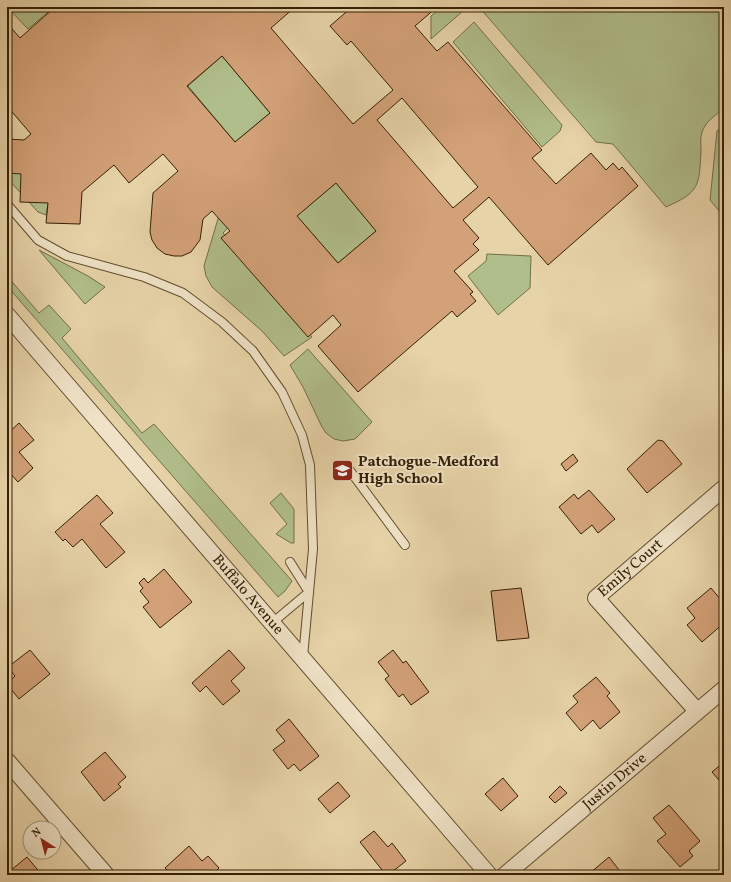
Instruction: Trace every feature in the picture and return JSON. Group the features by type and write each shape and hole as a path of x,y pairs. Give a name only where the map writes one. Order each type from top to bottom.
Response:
{"street":[{"name":"Buffalo Avenue","path":"7,315 489,875"},
{"name":"Emily Court","path":"697,711 596,598 724,488"},
{"name":"Justin Drive","path":"506,875 724,689"},
{"path":"7,761 106,875"}],"lane":[{"path":"7,204 38,240 67,256 144,277 183,293 222,322 253,351 282,392 302,435 310,465 313,549 303,658"},
{"path":"348,468 405,546"},
{"path":"290,562 309,592"},
{"path":"272,623 309,592"}],"green space":[{"path":"9,7 54,7 28,29 8,8"},
{"path":"442,7 461,7 464,10 431,39 431,16"},
{"path":"479,7 724,7 724,108 703,128 698,180 696,186 691,192 686,197 666,207 613,144 596,142"},
{"path":"474,22 562,125 560,131 542,147 453,42"},
{"path":"222,56 270,113 235,142 188,86"},
{"path":"724,125 724,217 710,200 717,131"},
{"path":"7,166 24,167 49,197 46,215 38,212 7,178"},
{"path":"336,183 376,231 338,263 297,216"},
{"path":"220,212 230,225 223,233 312,337 284,356 262,331 212,287 206,276 204,266"},
{"path":"39,250 88,276 105,287 85,304"},
{"path":"487,254 531,256 530,288 498,315 468,276 486,261"},
{"path":"7,276 39,313 49,305 71,329 62,338 142,433 154,424 292,581 285,591 278,597 7,286"},
{"path":"308,349 372,422 355,439 343,441 334,439 326,433 322,427 303,387 290,365"},
{"path":"281,493 294,509 294,543 291,543 276,534 287,524 270,503"}],"building":[{"path":"55,7 295,7 271,28 353,124 393,90 351,41 347,45 330,26 352,7 437,7 415,26 437,51 448,42 542,150 532,158 556,184 591,153 606,170 613,163 619,170 622,167 638,186 548,265 489,197 463,220 479,238 473,244 479,250 454,271 473,292 470,294 476,301 457,317 452,311 358,392 318,346 341,325 333,315 308,337 221,238 230,231 212,211 203,219 200,240 191,252 182,256 174,256 165,254 157,248 152,240 150,232 153,193 178,171 163,154 129,183 114,165 82,192 80,224 46,223 48,203 20,202 21,174 7,173 7,139 24,140 31,134 7,106 7,23 20,38","holes":["222,56 270,113 235,142 187,86","402,98 478,187 453,208 377,120","336,183 376,231 338,263 297,216"]},
{"path":"19,423 34,440 19,452 33,468 18,482 7,470 7,434"},
{"path":"658,440 663,441 682,464 647,493 627,469"},
{"path":"573,454 578,461 566,471 561,464"},
{"path":"589,490 615,519 598,533 592,525 581,534 559,507 574,494 578,499"},
{"path":"97,495 113,513 100,524 125,552 106,568 82,539 73,547 65,539 63,541 55,532"},
{"path":"164,569 192,602 160,628 143,607 149,602 140,591 143,588 139,583 144,578 148,583"},
{"path":"521,588 529,638 497,641 491,591"},
{"path":"711,588 721,600 719,602 724,608 724,623 702,642 687,625 695,618 687,608"},
{"path":"30,650 50,674 19,699 7,684 15,676 8,667"},
{"path":"229,650 245,668 231,681 240,691 223,705 206,686 200,692 192,683"},
{"path":"393,650 403,663 406,661 429,692 411,705 403,694 399,697 385,679 389,676 378,662"},
{"path":"596,677 610,693 607,696 620,712 600,729 593,720 581,731 566,713 578,702 573,696"},
{"path":"289,719 319,756 300,771 294,764 288,769 273,750 285,741 276,730"},
{"path":"105,752 126,777 118,784 121,787 104,801 81,772"},
{"path":"724,762 724,786 712,772"},
{"path":"503,778 518,796 501,811 485,794"},
{"path":"338,782 350,796 330,813 318,799"},
{"path":"560,786 567,793 555,803 549,797"},
{"path":"669,805 700,841 689,851 693,856 680,867 657,841 666,834 653,818"},
{"path":"374,831 388,847 392,843 406,861 388,875 386,875 360,842"},
{"path":"189,846 202,861 208,856 219,868 212,875 172,875 165,868"},
{"path":"609,857 623,875 592,875 590,873"},
{"path":"23,860 30,860 42,875 15,875 11,870"}],"place":[{"name":"Patchogue-Medford High School","path":"342,471"}]}
